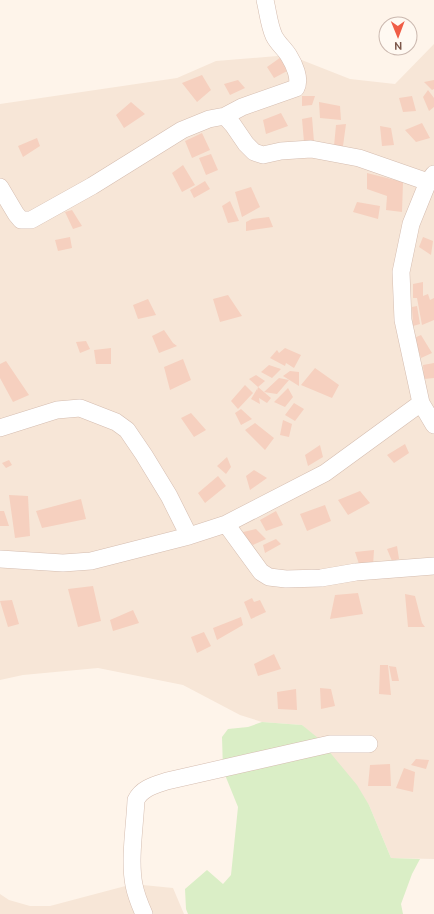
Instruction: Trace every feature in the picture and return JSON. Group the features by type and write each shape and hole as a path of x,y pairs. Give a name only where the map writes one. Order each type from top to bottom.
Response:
{"street":[{"path":"0,187 21,220 31,220 92,186 182,130 209,119 225,116 242,107 296,88 298,85 296,70 289,55 274,36 265,0"},
{"path":"225,116 246,144 254,152 263,155 281,151 311,148 359,158 431,178 411,224 401,272 403,320 421,403 434,425"},
{"path":"0,560 63,563 91,561 190,536 226,524 325,473 421,403"},
{"path":"0,428 57,410 80,408 116,422 127,430 140,449 169,496 190,536"},
{"path":"226,524 261,572 269,577 286,580 321,578 356,572 434,566"},
{"path":"144,914 139,903 134,884 132,857 136,800 146,789 175,779 330,744 369,744"}],"shaded area":[{"path":"434,44 434,859 391,858 369,805 302,725 262,722 240,715 183,685 98,668 23,675 0,680 0,104 177,78 216,61 289,55 350,79 395,84"},
{"path":"133,884 173,888 184,914 0,914 0,894 9,900 30,906 50,906"}],"green space":[{"path":"262,722 302,725 318,738 357,785 369,805 391,858 420,859 412,874 401,904 403,914 188,914 186,909 185,889 207,870 223,884 231,875 238,807 223,770 222,737 228,729 248,727"}],"building":[{"path":"284,55 289,70 274,78 267,67"},
{"path":"202,75 211,90 197,102 182,83"},
{"path":"238,80 245,88 230,95 224,84"},
{"path":"434,80 434,89 432,90 424,82"},
{"path":"428,90 434,98 434,107 429,111 423,97"},
{"path":"302,96 315,96 312,105 302,106"},
{"path":"412,96 416,111 403,112 399,98"},
{"path":"131,102 145,114 124,128 116,115"},
{"path":"319,102 340,106 341,120 320,118"},
{"path":"281,113 288,126 266,134 263,120"},
{"path":"312,117 314,142 304,142 302,119"},
{"path":"422,123 430,138 416,142 405,130"},
{"path":"346,124 343,146 334,146 336,125"},
{"path":"380,126 391,128 394,145 382,146"},
{"path":"202,133 210,150 192,158 185,141"},
{"path":"37,138 40,146 23,157 18,146"},
{"path":"211,154 218,170 206,175 199,158"},
{"path":"183,165 195,185 182,192 172,173"},
{"path":"367,173 403,182 402,212 386,210 387,196 367,189"},
{"path":"205,181 210,189 194,198 190,190"},
{"path":"251,187 260,207 242,217 235,192"},
{"path":"230,201 239,221 228,223 222,206"},
{"path":"357,202 380,206 378,219 353,212"},
{"path":"72,210 82,226 73,229 65,212"},
{"path":"269,217 273,227 246,231 246,222 252,219"},
{"path":"70,237 72,248 58,251 55,240"},
{"path":"423,237 433,241 431,255 419,247"},
{"path":"423,282 423,296 428,294 430,300 434,298 434,320 422,325 417,298 413,298 413,284"},
{"path":"228,295 242,316 220,322 213,299"},
{"path":"148,299 156,315 138,319 133,305"},
{"path":"417,306 420,324 413,326 412,307"},
{"path":"164,330 173,343 177,346 159,353 152,336"},
{"path":"421,335 432,353 421,358 414,338"},
{"path":"86,341 90,349 80,353 76,342"},
{"path":"111,348 111,364 96,364 94,350"},
{"path":"285,348 301,355 294,368 286,363 285,366 270,358 277,350 279,353"},
{"path":"183,359 191,380 170,390 164,367"},
{"path":"6,361 29,395 13,402 0,378 0,364"},
{"path":"434,363 434,378 424,379 423,365"},
{"path":"269,365 281,369 272,378 261,372"},
{"path":"315,368 339,385 332,398 301,385"},
{"path":"290,371 299,372 299,386 283,376"},
{"path":"256,375 265,381 258,387 249,379"},
{"path":"279,378 289,380 277,394 264,392"},
{"path":"245,385 253,393 238,409 231,401"},
{"path":"258,387 271,398 267,403 259,398 260,404 251,399"},
{"path":"288,388 293,397 285,407 274,402"},
{"path":"294,403 304,409 295,421 285,415"},
{"path":"241,409 252,419 241,425 235,413"},
{"path":"191,413 206,430 194,437 181,418"},
{"path":"283,420 292,424 289,437 280,435"},
{"path":"255,423 274,438 265,450 245,430"},
{"path":"405,444 409,453 394,463 387,455"},
{"path":"320,445 323,457 308,466 305,455"},
{"path":"227,457 231,467 226,474 217,466"},
{"path":"9,460 12,465 6,468 2,463"},
{"path":"254,470 267,478 250,490 246,476"},
{"path":"218,476 226,486 205,503 198,493"},
{"path":"360,491 370,503 348,515 338,500"},
{"path":"9,495 28,496 30,536 15,538"},
{"path":"81,499 86,519 42,528 36,511"},
{"path":"325,505 331,521 307,531 300,514"},
{"path":"0,511 4,511 9,526 0,526"},
{"path":"276,511 283,525 266,531 260,520"},
{"path":"256,529 266,539 253,545 239,533"},
{"path":"276,539 281,544 265,553 263,545"},
{"path":"397,546 399,559 392,561 387,549"},
{"path":"374,550 373,566 359,564 355,552"},
{"path":"93,586 101,621 78,627 68,589"},
{"path":"358,593 363,614 330,619 335,595"},
{"path":"405,594 415,596 422,623 425,627 408,627"},
{"path":"252,598 254,602 260,600 266,612 251,619 244,602"},
{"path":"12,600 19,624 8,627 0,601"},
{"path":"133,610 139,623 113,631 110,620"},
{"path":"241,617 243,625 217,640 213,628"},
{"path":"204,632 211,646 197,653 191,637"},
{"path":"274,654 281,669 258,676 254,664"},
{"path":"380,665 388,665 391,695 379,694"},
{"path":"389,666 396,667 399,681 392,681"},
{"path":"320,688 331,689 335,706 321,709"},
{"path":"296,689 297,710 278,709 277,692"},
{"path":"416,759 429,760 426,769 411,765"},
{"path":"390,764 391,786 368,786 370,765"},
{"path":"404,768 415,772 413,792 396,788"}]}
